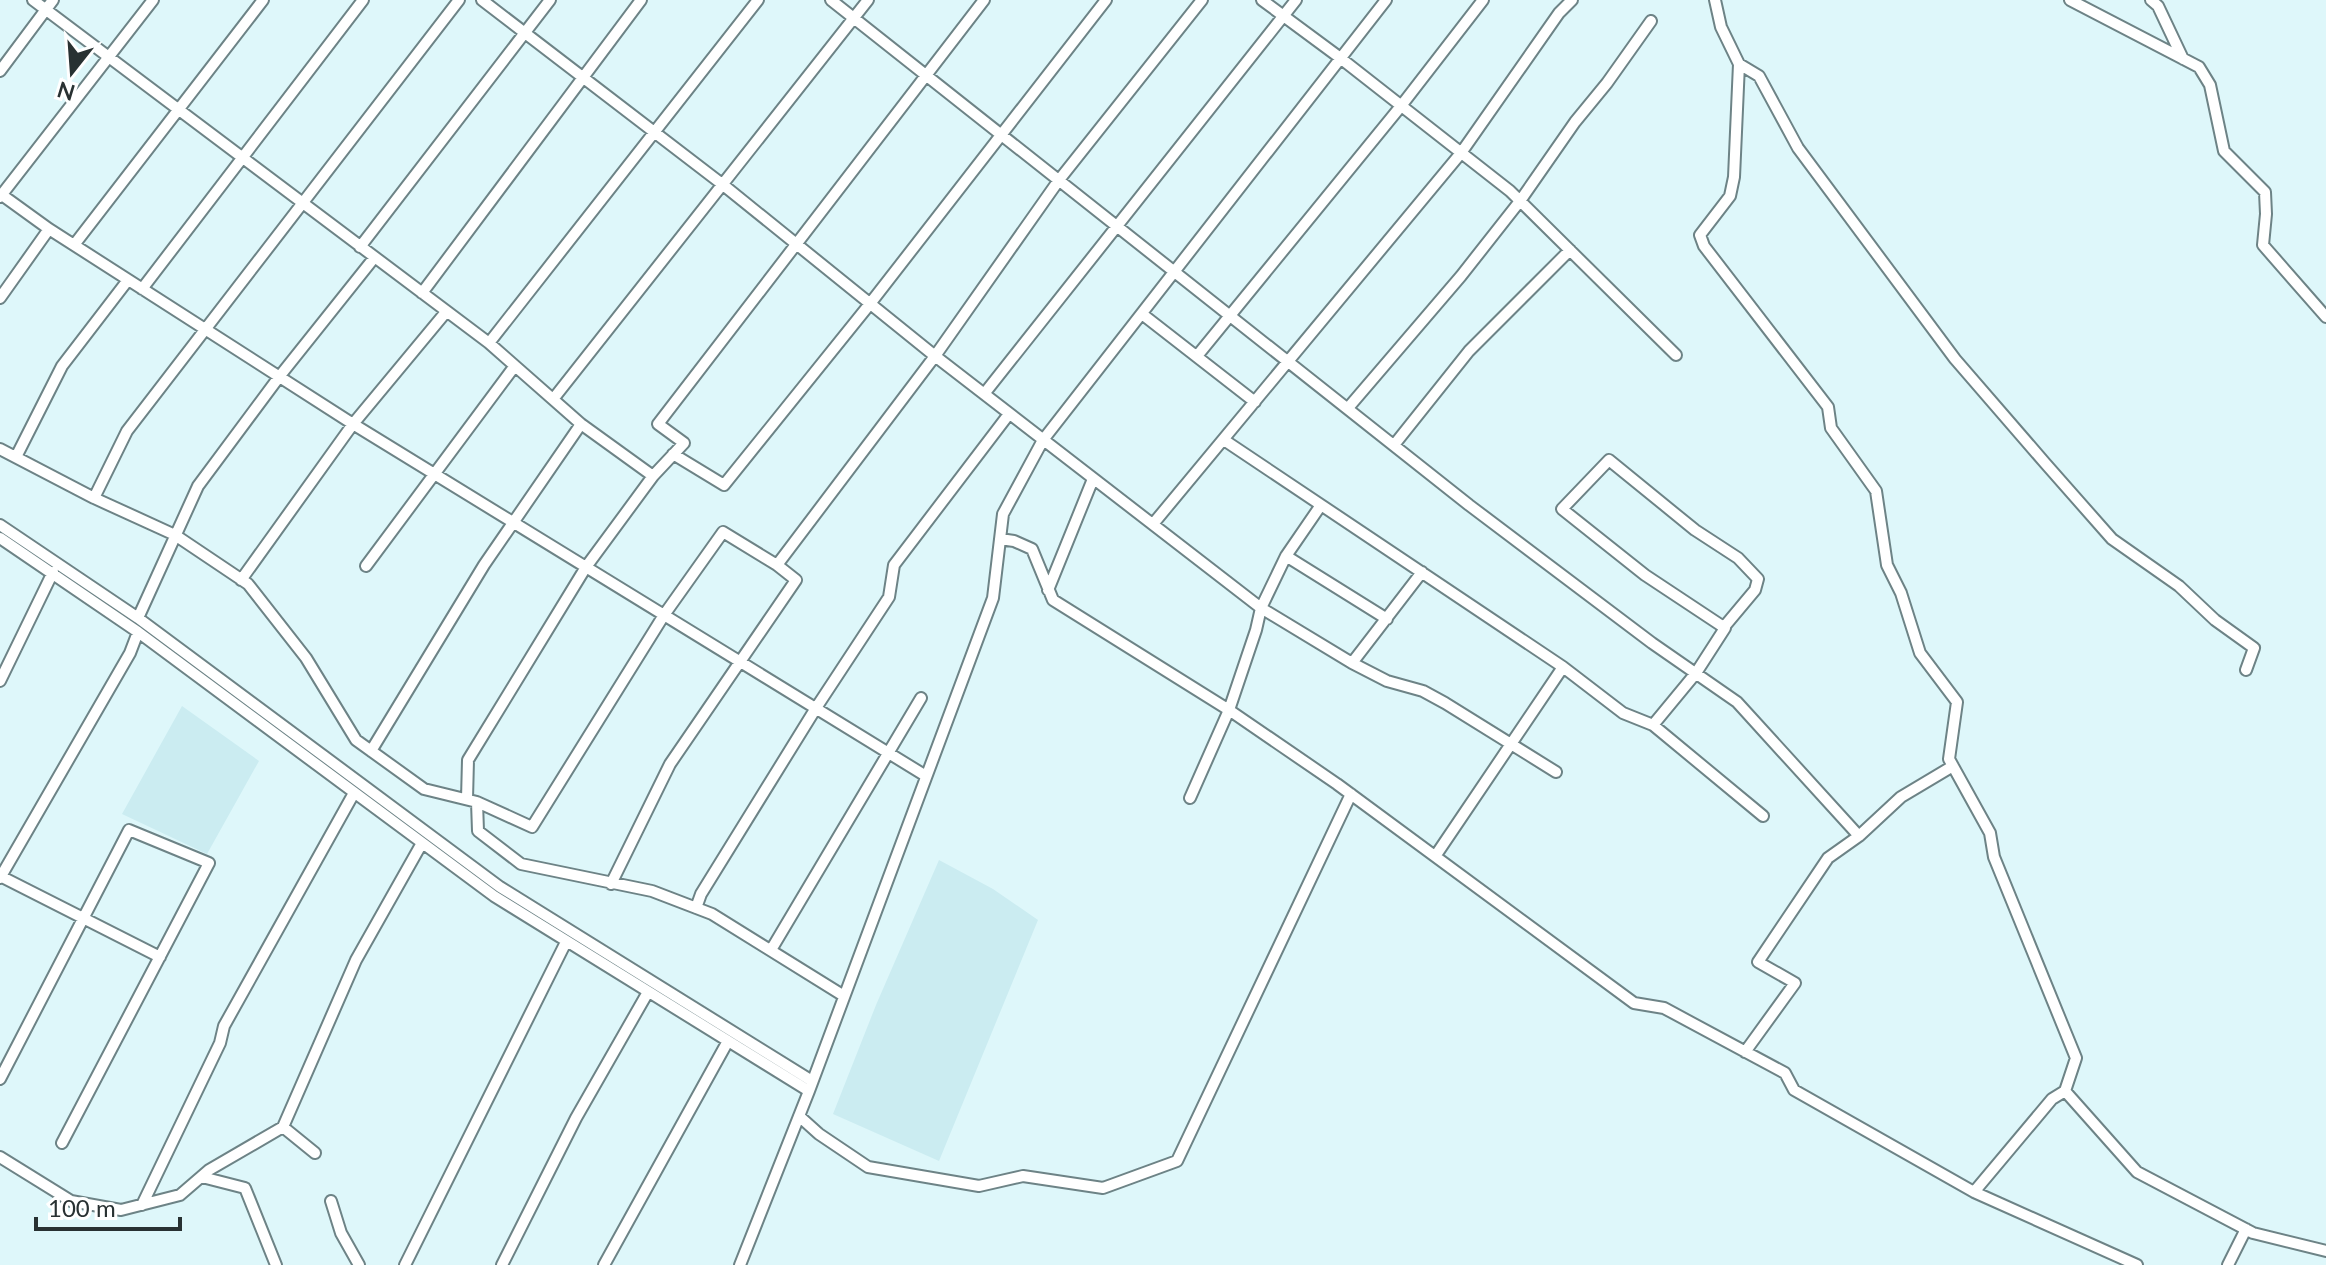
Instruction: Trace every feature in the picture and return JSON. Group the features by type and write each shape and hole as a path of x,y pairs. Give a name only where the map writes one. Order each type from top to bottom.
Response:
{"street":[{"path":"33,0 50,5 109,59 489,343 581,424 653,476"},
{"path":"153,0 1,196 353,424 926,776"},
{"path":"74,245 263,0"},
{"path":"142,289 363,0"},
{"path":"94,498 127,431 459,0"},
{"path":"482,0 722,184 869,305 1261,608 1352,663 1387,681 1434,697 1556,772"},
{"path":"360,247 550,0"},
{"path":"422,293 641,0"},
{"path":"489,343 758,0"},
{"path":"831,0 1469,505 1737,702 1859,836"},
{"path":"554,398 868,0"},
{"path":"844,996 712,914 652,891 521,864 478,831 468,760 586,567 653,476 684,443 658,424 798,246 984,0"},
{"path":"673,454 724,485 869,305 1106,0"},
{"path":"777,565 935,356 1059,180 1202,0"},
{"path":"1262,0 1520,201 1676,355"},
{"path":"984,394 1296,0"},
{"path":"740,1265 993,598 1003,514 1043,440 1386,0"},
{"path":"1197,356 1401,106 1483,0"},
{"path":"1153,524 1461,153 1559,13 1572,0"},
{"path":"1715,0 1721,27 1739,64 1734,177 1730,196 1700,235 1704,246 1828,407 1831,428 1876,491 1887,565 1901,593 1920,653 1957,702 1949,759 1990,833 1994,857 2076,1058 2065,1091 2052,1099 1974,1192"},
{"path":"2070,0 2199,67 2210,85 2224,151 2265,192 2263,245 2326,317"},
{"path":"2151,0 2158,6 2183,59"},
{"path":"0,71 50,5"},
{"path":"1348,408 1461,276 1520,201 1651,21"},
{"path":"1739,64 1759,76 1798,148 1955,359 2112,539 2179,586 2215,620 2254,648 2246,670"},
{"path":"0,298 49,229"},
{"path":"1394,445 1469,351 1570,250"},
{"path":"138,618 198,486 279,377 374,258"},
{"path":"16,457 62,366 128,280"},
{"path":"241,580 353,424 446,312"},
{"path":"1142,314 1255,402"},
{"path":"366,566 514,367"},
{"path":"696,908 701,894 816,708 889,597 894,565 1009,414"},
{"path":"371,751 484,565 581,424"},
{"path":"1224,440 1563,667 1623,713 1653,725 1763,816"},
{"path":"0,449 94,498 175,535 248,584 306,658 356,740 424,789 472,800 532,827 664,615 723,532 777,565 796,580 670,764 611,884"},
{"path":"1653,725 1696,673 1724,627 1755,590 1758,579 1738,558 1695,530 1609,460 1562,509 1645,575 1724,627"},
{"path":"1048,590 1093,479"},
{"path":"1190,798 1229,710 1261,608 1286,556 1321,505"},
{"path":"0,525 138,618 500,887 810,1086"},
{"path":"0,538 138,632 494,896 728,1041 810,1086"},
{"path":"1000,539 1032,549 1053,600 1229,710 1351,794 1634,1003 1664,1008 1785,1073 1794,1090 1974,1192 2137,1265"},
{"path":"1286,556 1387,619"},
{"path":"0,681 53,572"},
{"path":"1352,663 1422,572"},
{"path":"138,632 130,653 0,876 160,957"},
{"path":"1436,855 1563,667"},
{"path":"771,950 921,698"},
{"path":"1745,1052 1795,983 1758,962 1828,858 1859,836 1901,797 1953,766"},
{"path":"142,1205 220,1043 224,1026 354,793"},
{"path":"799,1116 819,1134 868,1167 979,1186 1023,1176 1103,1188 1177,1161 1351,794"},
{"path":"0,1079 129,830 209,863 62,1143"},
{"path":"0,1157 71,1201 121,1210 180,1195 230,1156 283,1127 356,960 422,843"},
{"path":"405,1265 566,942"},
{"path":"502,1265 576,1118 648,992"},
{"path":"604,1265 728,1041"},
{"path":"2065,1091 2137,1172 2246,1229 2326,1251"},
{"path":"283,1127 315,1153"},
{"path":"202,1177 245,1188 276,1265"},
{"path":"331,1201 341,1233 359,1265"},
{"path":"2228,1265 2246,1229"}],"shaded area":[{"path":"182,706 259,761 207,854 122,814"},
{"path":"939,860 993,889 1038,920 939,1161 833,1114"}]}
